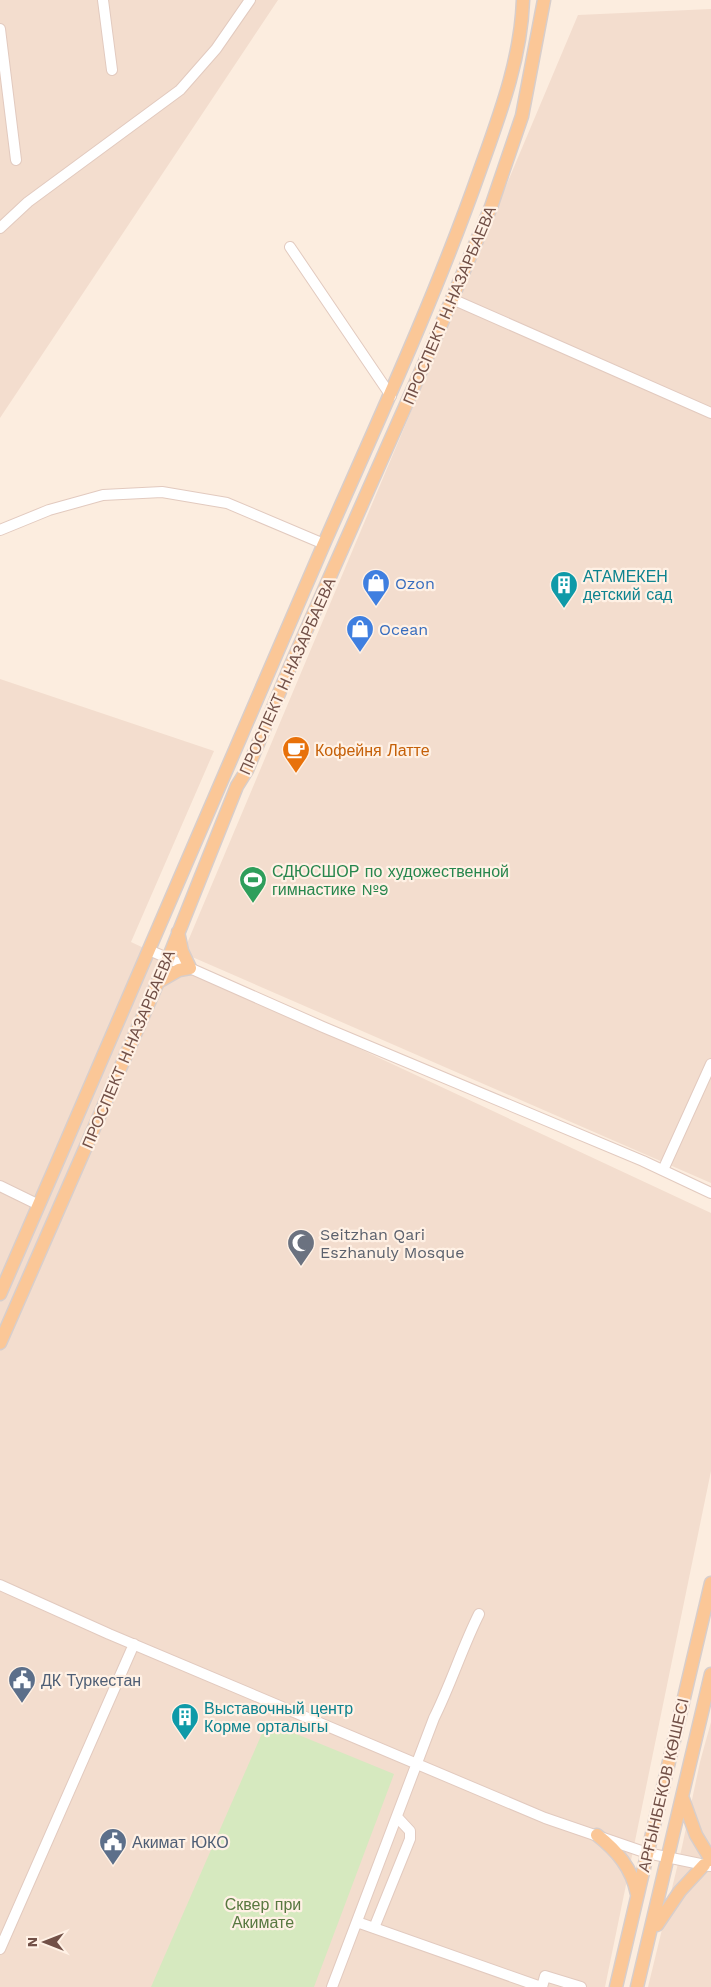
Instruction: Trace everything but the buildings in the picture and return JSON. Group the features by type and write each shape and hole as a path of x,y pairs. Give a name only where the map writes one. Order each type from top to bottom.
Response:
{"main road":[{"name":"ПРОСПЕКТ Н.НАЗАРБАЕВА","path":"0,1294 324,544 391,396 474,188 496,126 521,37 523,0"},
{"name":"ПРОСПЕКТ Н.НАЗАРБАЕВА","path":"0,1343 168,959 238,786 247,770 292,662 491,207 522,116 544,0"},
{"path":"158,982 179,970 190,968 182,951 178,932"},
{"name":"АРҒЫНБЕКОВ КӨШЕСІ","path":"616,1987 711,1583"},
{"name":"АРҒЫНБЕКОВ КӨШЕСІ","path":"637,1987 652,1934 711,1674"},
{"path":"652,1934 680,1891 709,1863 682,1798"},
{"path":"597,1836 611,1847 628,1868 635,1881 637,1897"}],"street":[{"path":"103,0 112,70"},
{"path":"0,228 28,202 180,90 216,49 250,0"},
{"path":"0,29 16,160"},
{"path":"290,247 391,396"},
{"path":"452,299 711,413"},
{"path":"1,527 49,510 103,495 162,492 227,503 324,544"},
{"path":"149,950 323,1027 663,1170 711,1193"},
{"path":"663,1170 711,1064"},
{"path":"0,1186 40,1204"},
{"path":"0,1585 544,1818 647,1853 668,1858 709,1863"},
{"path":"332,1987 396,1817 467,1638 479,1614"},
{"path":"0,1949 134,1644"},
{"path":"374,1928 410,1839 410,1831 396,1817"},
{"path":"357,1922 542,1987 545,1976 581,1987"}],"shaded area":[{"path":"0,0 278,0 0,418"},
{"path":"711,9 711,1183 183,953 578,15"},
{"path":"0,679 214,751 131,942 711,1213 711,1471 605,1987 0,1987"},
{"path":"711,1722 711,1987 648,1987 682,1847 700,1762"}],"green space":[{"name":"Сквер при Акимате","path":"267,1722 394,1774 314,1987 151,1987"}],"place":[{"name":"Ozon","path":"376,607"},
{"name":"АТАМЕКЕН детский сад","path":"564,609"},
{"name":"Ocean","path":"360,653"},
{"name":"Кофейня Латте","path":"296,774"},
{"name":"СДЮСШОР по художественной гимнастике №9","path":"253,904"},
{"name":"Seitzhan Qari Eszhanuly Mosque","path":"301,1267"},
{"name":"ДК Туркестан","path":"22,1704"},
{"name":"Выставочный центр Корме орталыгы","path":"185,1741"},
{"name":"Акимат ЮКО","path":"113,1866"}]}
